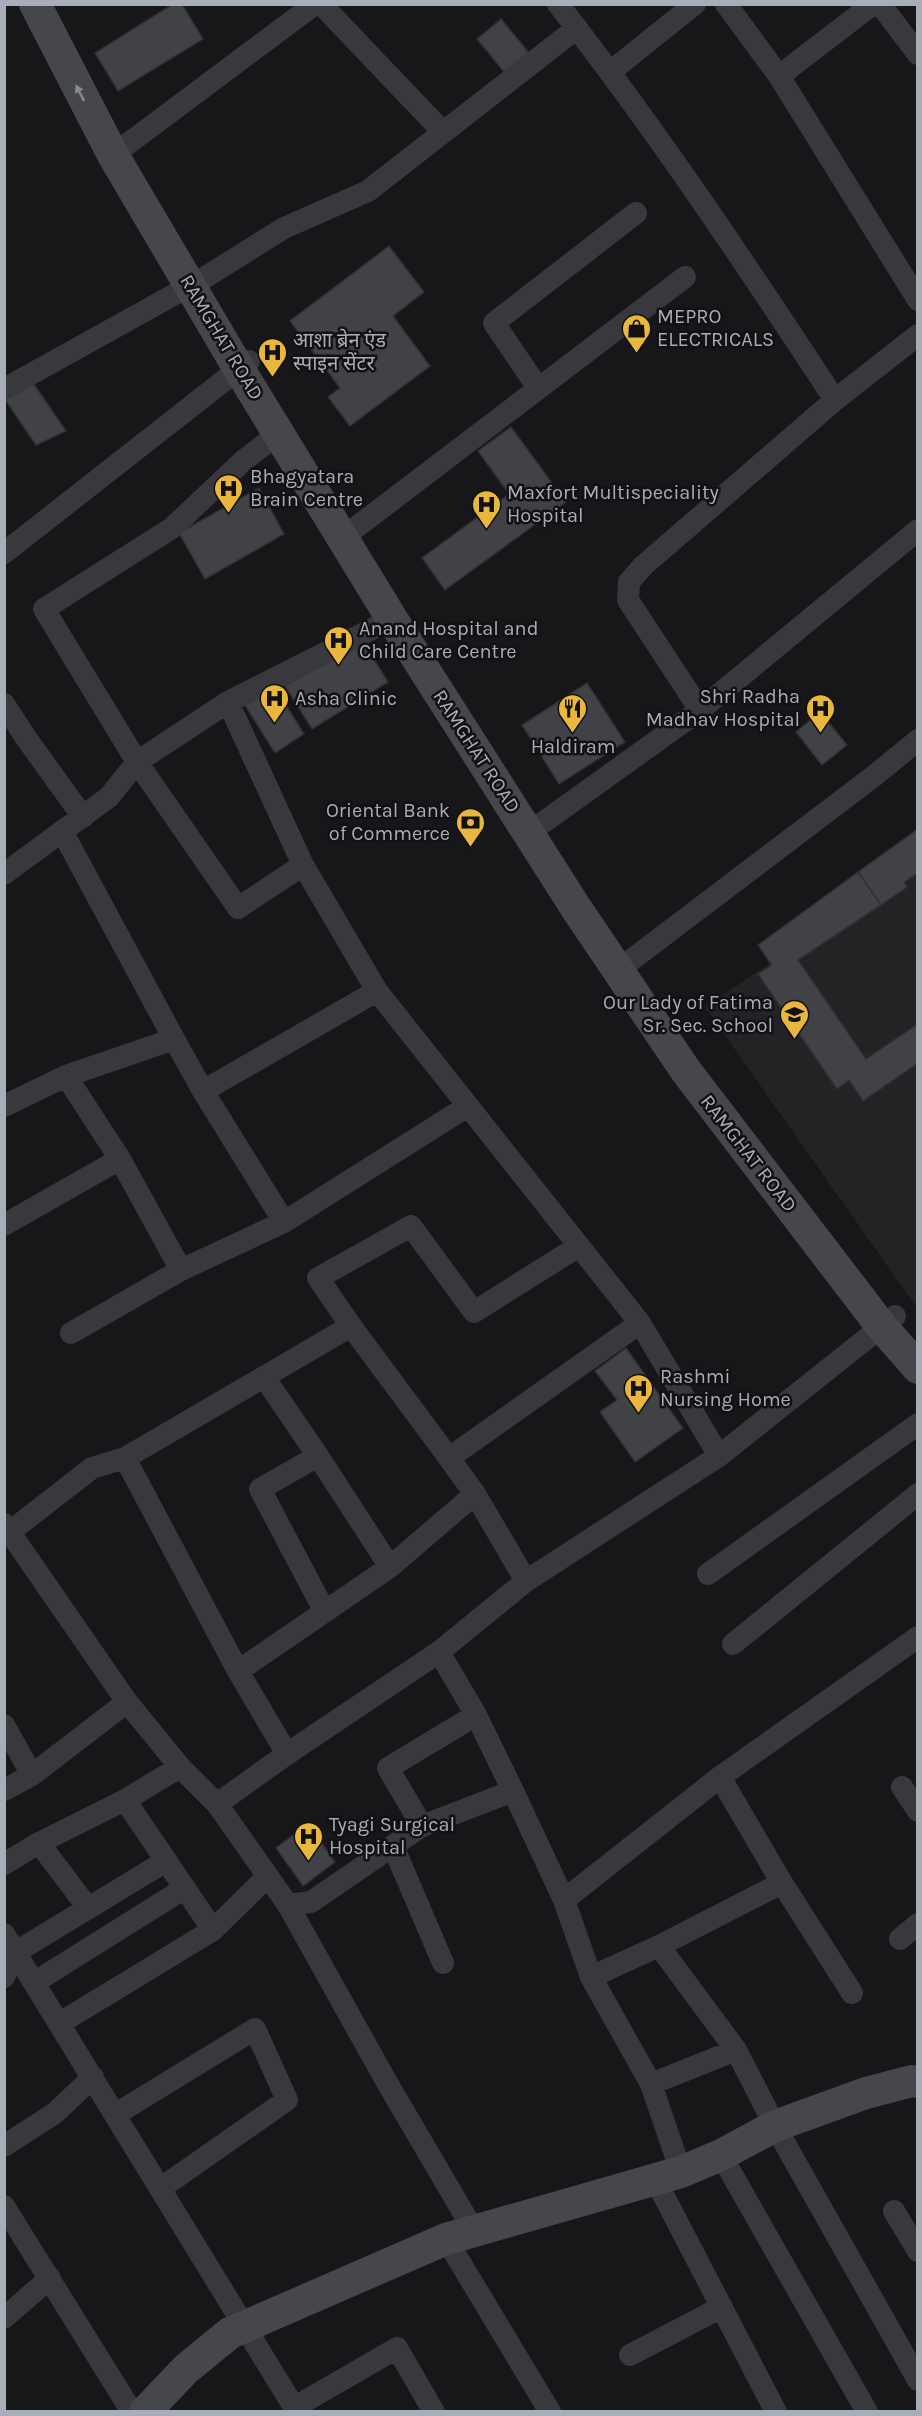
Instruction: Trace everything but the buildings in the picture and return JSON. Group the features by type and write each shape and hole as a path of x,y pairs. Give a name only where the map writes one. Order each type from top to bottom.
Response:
{"main road":[{"name":"RAMGHAT ROAD","path":"35,4 245,364 279,433 392,620 576,908 686,1071 889,1322 918,1343"},
{"name":"RAMGHAT ROAD","path":"59,4 120,149"},
{"name":"RAMGHAT ROAD","path":"245,364 297,432 354,530 588,900 697,1063 889,1322 918,1368"},
{"path":"145,2412 186,2369 230,2333 460,2235 668,2176 721,2155 775,2126 866,2092 916,2085"}],"street":[{"path":"120,149 315,4"},
{"path":"321,4 442,131"},
{"path":"558,4 610,72 777,312 835,400"},
{"path":"610,72 694,4"},
{"path":"726,4 779,76 918,300"},
{"path":"779,76 873,4"},
{"path":"880,4 918,54"},
{"path":"4,388 197,281 285,228 368,191 442,131 577,28"},
{"path":"538,388 494,322 636,213"},
{"path":"354,530 685,277"},
{"path":"700,710 628,600 629,582 644,566 835,400 918,334"},
{"path":"4,554 245,364"},
{"path":"279,433 243,461 172,528 44,609 137,762 238,908 303,865"},
{"path":"541,824 700,710 918,530"},
{"path":"4,874 109,797 137,762 228,702 392,620"},
{"path":"228,702 303,865 377,991 640,1323 719,1456"},
{"path":"4,704 83,818"},
{"path":"630,961 918,740"},
{"path":"62,831 174,1040 284,1222"},
{"path":"203,1091 377,991"},
{"path":"4,1106 66,1076 174,1040"},
{"path":"66,1076 120,1160 181,1269"},
{"path":"71,1333 181,1269 284,1222 468,1106"},
{"path":"4,1225 120,1160"},
{"path":"526,1581 475,1494 318,1278 411,1226 474,1312 579,1246"},
{"path":"217,1804 286,1754 439,1652 526,1581 719,1456 889,1322"},
{"path":"449,1458 640,1323"},
{"path":"351,1326 125,1458 92,1468 8,1528 127,1702 180,1767 217,1804 288,1905 385,2079 460,2235 550,2412"},
{"path":"264,1377 390,1567"},
{"path":"708,1574 918,1424"},
{"path":"318,1456 260,1489 324,1610"},
{"path":"125,1458 238,1671 286,1754"},
{"path":"238,1671 390,1567 475,1494"},
{"path":"733,1644 918,1494"},
{"path":"564,1900 720,1777 918,1636"},
{"path":"439,1652 476,1715 564,1900 591,1977 651,2084 668,2176 722,2307 776,2412"},
{"path":"4,1790 32,1775 127,1702"},
{"path":"422,1826 388,1767 476,1715"},
{"path":"4,1725 32,1775"},
{"path":"4,1864 39,1843 124,1800 180,1767"},
{"path":"720,1777 782,1883 852,1993"},
{"path":"902,1787 918,1811"},
{"path":"288,1905 311,1902 422,1826 513,1791"},
{"path":"124,1800 213,1930"},
{"path":"39,1843 88,1908"},
{"path":"393,1846 443,1963"},
{"path":"10,1943 88,1908 166,1861"},
{"path":"60,2023 213,1930 268,1876"},
{"path":"591,1977 659,1946 782,1883"},
{"path":"35,1982 185,1888"},
{"path":"900,1939 918,1924"},
{"path":"10,1943 296,2409 397,2348 434,2412"},
{"path":"4,1977 10,1943"},
{"path":"659,1946 736,2050 775,2126 918,2380"},
{"path":"116,2114 255,2029 287,2100 160,2188"},
{"path":"651,2084 736,2050"},
{"path":"4,2146 55,2113 93,2077"},
{"path":"721,2155 867,2412"},
{"path":"4,2206 132,2412"},
{"path":"894,2211 918,2251"},
{"path":"4,2318 50,2278"},
{"path":"630,2355 722,2307"}],"shaded area":[{"name":"Our Lady of Fatima Sr. Sec. School","path":"917,829 917,1308 705,1007 769,964 758,945"}],"place":[{"name":"MEPRO ELECTRICALS","path":"636,354"},
{"name":"आशा ब्रेन एंड स्पाइन सेंटर","path":"272,378"},
{"name":"Bhagyatara Brain Centre","path":"229,514"},
{"name":"Maxfort Multispeciality Hospital","path":"486,530"},
{"name":"Anand Hospital and Child Care Centre","path":"338,666"},
{"name":"Asha Clinic","path":"274,724"},
{"name":"Haldiram","path":"573,734"},
{"name":"Shri Radha Madhav Hospital","path":"821,734"},
{"name":"Oriental Bank of Commerce","path":"471,848"},
{"name":"Our Lady of Fatima Sr. Sec. School","path":"794,1040"},
{"name":"Rashmi Nursing Home","path":"639,1414"},
{"name":"Tyagi Surgical Hospital","path":"308,1862"}]}
